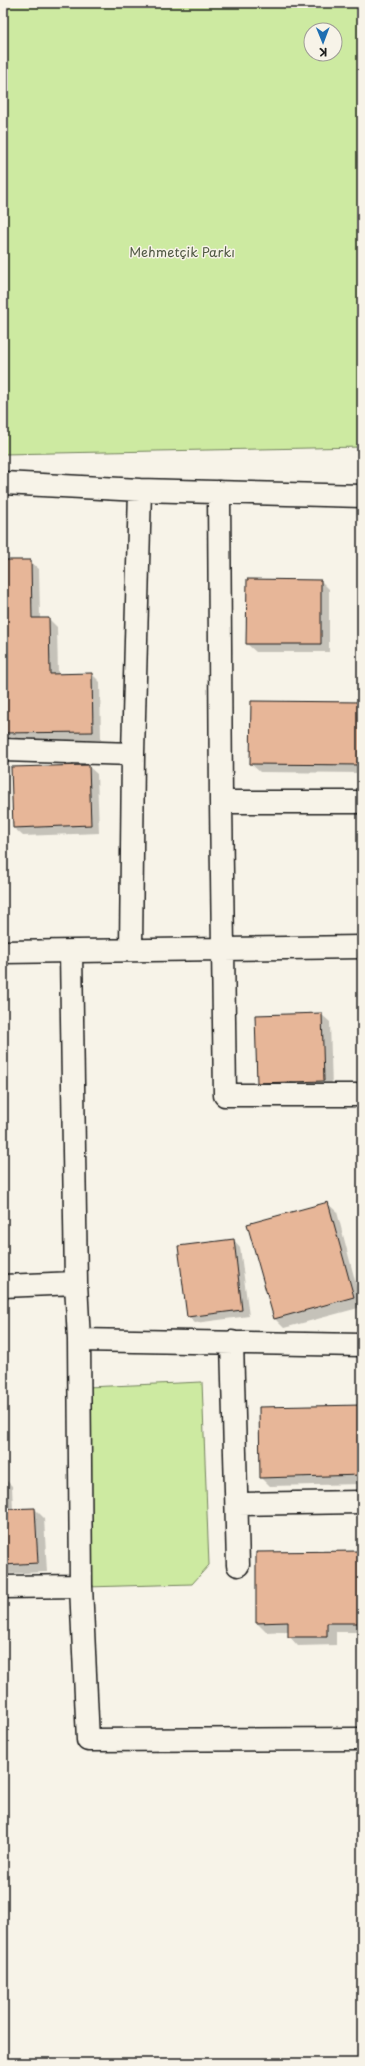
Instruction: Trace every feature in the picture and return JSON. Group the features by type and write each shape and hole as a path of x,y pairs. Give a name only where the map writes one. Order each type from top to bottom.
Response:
{"street":[{"path":"3,483 140,490 362,496"},
{"path":"131,949 133,754 140,490"},
{"path":"219,492 225,1095 362,1094"},
{"path":"3,750 133,754"},
{"path":"221,802 362,802"},
{"path":"3,952 71,952 131,949 362,947"},
{"path":"71,952 76,1283 79,1340 81,1586 88,1740 362,1739"},
{"path":"3,1286 76,1283"},
{"path":"79,1340 362,1344"},
{"path":"232,1342 238,1504 238,1565"},
{"path":"238,1504 362,1502"},
{"path":"3,1587 81,1586"}],"green space":[{"name":"Mehmetçik Parkı","path":"3,3 362,3 362,447 3,454"},
{"path":"202,1382 209,1565 192,1584 87,1587 87,1387"}],"building":[{"path":"3,560 31,560 32,618 49,618 50,674 92,673 93,732 3,733"},
{"path":"247,579 321,580 321,644 246,644"},
{"path":"251,701 362,702 362,765 250,764"},
{"path":"89,765 91,825 13,828 11,767"},
{"path":"322,1013 324,1081 257,1083 255,1015"},
{"path":"328,1202 354,1297 274,1319 247,1224"},
{"path":"234,1239 242,1310 187,1317 178,1246"},
{"path":"362,1405 362,1475 260,1478 259,1407"},
{"path":"3,1476 5,1509 35,1508 38,1563 3,1565"},
{"path":"362,1551 362,1623 327,1623 327,1637 288,1637 288,1622 256,1623 256,1552"}]}
